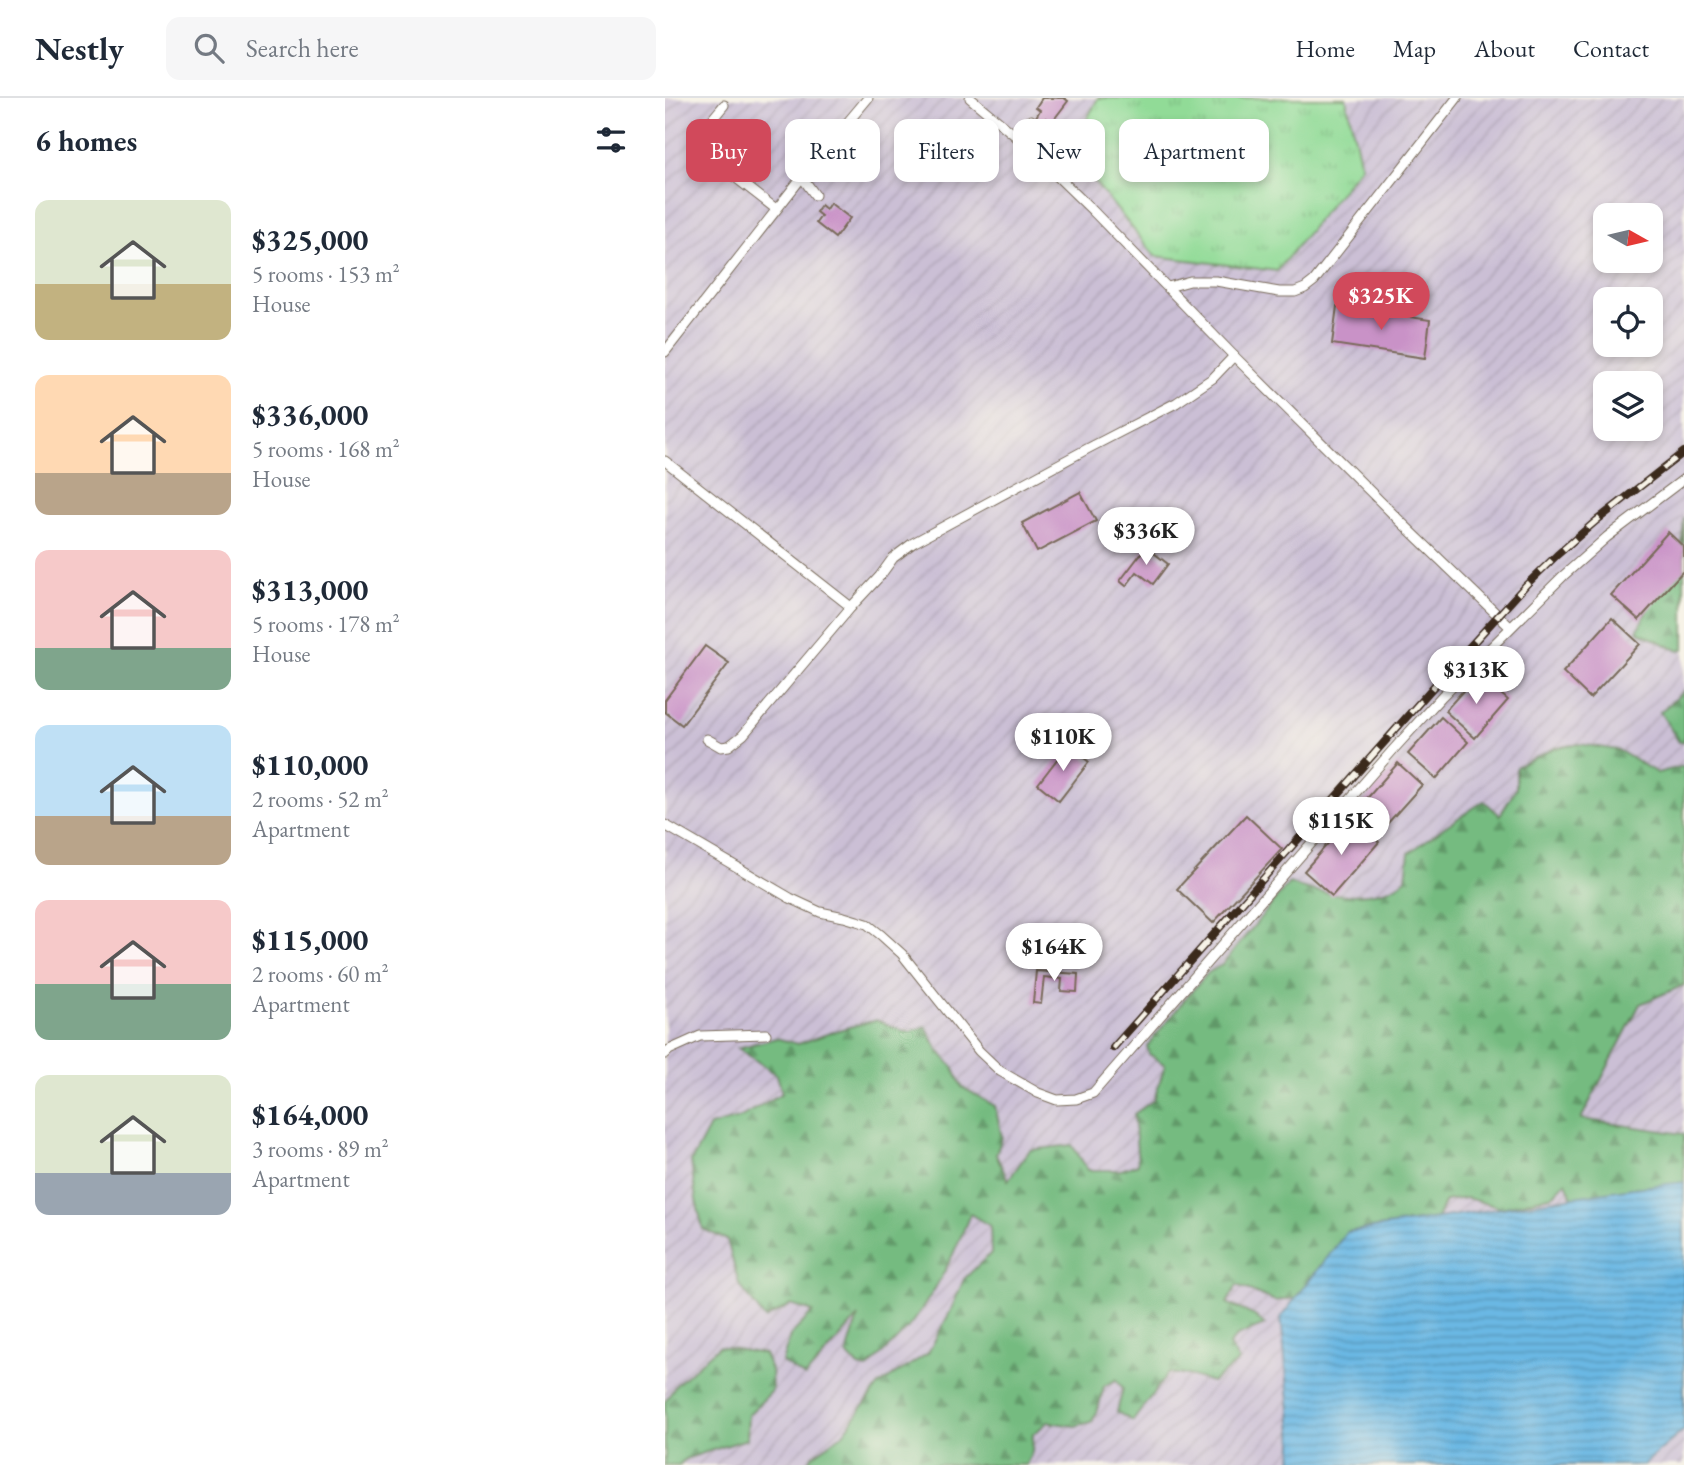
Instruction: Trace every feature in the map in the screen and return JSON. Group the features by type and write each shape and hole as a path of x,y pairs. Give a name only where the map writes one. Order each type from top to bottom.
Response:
{"lane":[{"path":"850,119 868,98"},
{"path":"970,98 1013,134"},
{"path":"1168,287 1190,281 1216,281 1279,292 1295,292 1305,288 1314,281 1457,98"},
{"path":"724,105 701,136 698,143 700,150 776,209"},
{"path":"665,352 798,182"},
{"path":"806,182 815,195"},
{"path":"1062,182 1510,628"},
{"path":"707,739 721,747 729,746 743,735 893,558 913,542 1176,403 1213,378 1234,356"},
{"path":"665,461 851,607"},
{"path":"665,825 790,898 820,912 867,924 902,954 979,1051 1000,1071 1038,1093 1057,1100 1076,1099 1093,1093 1442,696 1563,576 1607,537 1684,479"},
{"path":"665,1054 700,1036 766,1034"}],"shaded area":[{"path":"665,98 1684,98 1684,1465 665,1465"}],"green space":[{"path":"1098,98 1346,98 1361,166 1277,271 1155,256 1095,182 1105,182 1105,119 1087,119"},
{"path":"1684,518 1684,649 1679,651 1637,631 1682,542"},
{"path":"1684,691 1684,742 1679,742 1660,712"},
{"path":"1579,744 1618,750 1657,773 1684,766 1684,985 1640,1004 1581,1119 1684,1134 1684,1196 1572,1197 1566,1182 1554,1195 1501,1208 1467,1198 1445,1201 1437,1218 1347,1232 1295,1298 1275,1301 1237,1285 1227,1303 1255,1316 1265,1325 1237,1336 1229,1345 1239,1361 1212,1382 1168,1373 1133,1421 1117,1412 1123,1388 1116,1380 1104,1386 1092,1422 1075,1426 1048,1422 1033,1434 1032,1452 1026,1465 807,1465 812,1456 842,1435 879,1385 928,1353 964,1279 991,1253 990,1226 970,1214 945,1270 922,1309 902,1334 867,1369 859,1367 847,1354 858,1317 805,1377 782,1362 790,1336 813,1312 791,1305 765,1319 739,1284 727,1240 703,1229 696,1200 691,1162 710,1126 741,1117 782,1093 777,1075 738,1048 776,1038 798,1044 876,1020 906,1032 926,1027 938,1050 953,1067 962,1087 995,1106 1002,1137 996,1155 1008,1180 1030,1150 1072,1145 1088,1170 1121,1170 1138,1164 1134,1114 1154,1100 1165,1065 1149,1054 1147,1046 1208,973 1223,964 1289,883 1338,894 1375,893 1392,888 1406,879 1409,853 1446,826 1484,801 1500,815 1516,789 1516,767 1555,748"},
{"path":"719,1346 764,1354 771,1370 772,1391 748,1415 747,1439 685,1459 679,1465 665,1465 665,1402 676,1385"}],"water":[{"path":"1684,1182 1684,1430 1643,1465 1292,1465 1293,1442 1281,1317 1347,1232"}],"building":[{"path":"1042,98 1064,98 1068,101 1054,119 1039,119 1036,117 1040,110 1036,107"},
{"path":"830,203 850,218 835,238 816,223 821,216 816,212 821,205 826,209"},
{"path":"1337,306 1430,320 1425,358 1332,344"},
{"path":"1080,492 1096,521 1037,552 1022,523"},
{"path":"1668,532 1684,547 1684,570 1639,620 1611,595"},
{"path":"1146,547 1168,564 1153,584 1137,572 1126,586 1120,581"},
{"path":"1612,618 1640,644 1590,698 1563,672"},
{"path":"705,646 729,663 682,725 665,712 665,700"},
{"path":"1478,674 1508,700 1475,738 1445,711"},
{"path":"1441,717 1468,742 1436,779 1408,754"},
{"path":"1068,745 1089,762 1059,801 1038,784"},
{"path":"1398,763 1422,785 1387,824 1363,803"},
{"path":"1246,815 1282,849 1213,923 1177,889"},
{"path":"1351,817 1379,842 1332,896 1304,871"},
{"path":"1036,971 1078,974 1077,992 1061,991 1062,979 1044,977 1041,1004 1033,1003"}],"railway":[{"path":"1113,1048 1526,585 1596,521 1684,452"}]}
